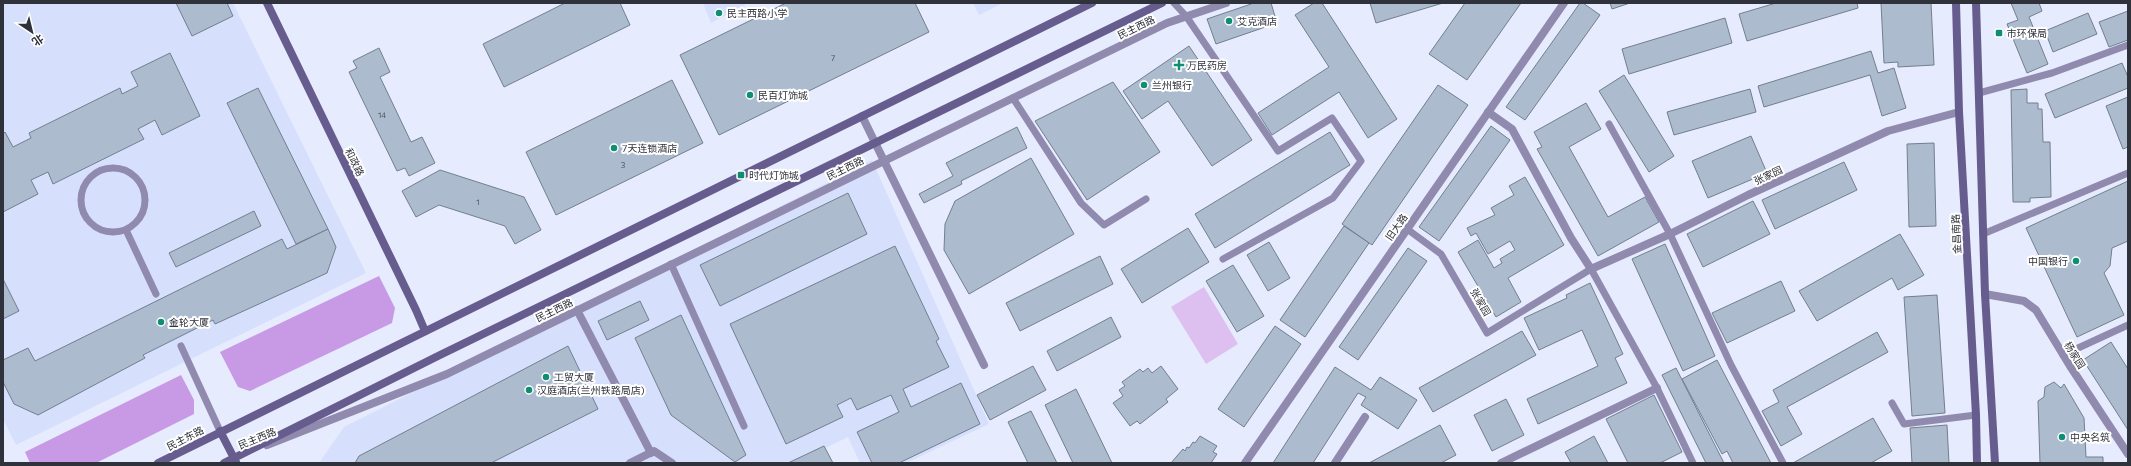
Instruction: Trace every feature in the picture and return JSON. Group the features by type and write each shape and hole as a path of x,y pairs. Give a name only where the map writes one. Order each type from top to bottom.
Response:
{"main road":[{"name":"和政路","path":"267,3 425,331"},
{"name":"民主西路","path":"220,431 568,263 1092,3"},
{"name":"民主西路","path":"235,461 438,356 1162,3"},
{"name":"金昌南路","path":"1956,3 1959,112 1976,415 1977,463"},
{"path":"1976,3 1985,294 1995,463"},
{"path":"220,431 235,461 225,463"},
{"name":"民主东路","path":"158,463 220,431"}],"street":[{"name":"民主西路","path":"235,461 447,374 1168,23 1226,3"},
{"name":"旧大路","path":"1245,463 1564,3"},
{"path":"1488,112 1512,129 1571,238 1591,269"},
{"name":"张家园","path":"1591,269 1670,234 1734,202 1888,131 1959,112"},
{"path":"862,116 984,365"},
{"name":"杨家园","path":"1985,294 2024,301 2036,310 2063,355 2125,445 2128,454"},
{"path":"577,310 651,453"},
{"path":"1501,463 1656,388"},
{"path":"1335,463 1365,417"},
{"path":"630,463 654,451 672,463"}],"lane":[{"path":"1174,3 1186,16 1278,151 1332,118 1361,161 1334,198 1223,259"},
{"path":"1979,93 2052,73 2128,45"},
{"path":"1013,98 1081,203 1104,225 1146,198"},
{"path":"1609,124 1670,234 1730,365 1783,463"},
{"path":"112,168 124,170 135,176 142,187 145,199 143,212 136,222 126,230 113,233 101,230 90,224 83,213 80,201 82,188 89,178 99,170 112,168"},
{"path":"1983,234 2128,173"},
{"name":"张家园","path":"1407,229 1441,254 1487,333 1591,269"},
{"path":"126,230 156,294"},
{"path":"671,264 744,426"},
{"path":"1591,269 1656,388 1693,463"},
{"path":"2063,355 2128,325"},
{"path":"181,346 220,431"},
{"path":"1892,403 1904,424 1976,415"}],"shaded area":[{"path":"3,3 233,3 366,273 16,445 3,419"},
{"name":"民主西路小学","path":"703,3 748,3 711,23"},
{"path":"973,3 1003,3 979,15"},
{"path":"872,160 989,424 906,463 860,463 848,437 794,463 319,463 344,427"},
{"path":"379,276 395,308 392,323 250,391 238,387 220,352"},
{"path":"1204,287 1238,344 1206,364 1171,307"},
{"path":"181,375 194,400 194,414 96,463 30,463 25,452"}],"building":[{"path":"176,3 227,3 233,16 192,36"},
{"path":"565,3 620,3 630,25 504,87 483,44"},
{"name":"民百灯饰城","path":"786,3 915,3 929,32 719,135 680,55"},
{"path":"1254,3 1271,3 1277,23 1216,44 1207,19"},
{"path":"1314,3 1322,3 1397,119 1368,138 1339,92 1272,135 1258,113 1329,67 1295,15"},
{"path":"1370,3 1443,3 1376,23"},
{"path":"1465,3 1521,3 1467,80 1429,54"},
{"path":"1580,3 1583,3 1600,15 1525,120 1506,107"},
{"path":"1610,3 1630,3 1612,9"},
{"path":"1776,3 1857,3 1858,8 1747,41 1739,14"},
{"path":"1881,3 1931,3 1934,65 1898,67 1898,62 1884,63"},
{"path":"2011,3 2039,3 2042,11 2029,17 2048,64 2027,73 2007,24 2018,20"},
{"path":"2128,11 2128,40 2109,47 2099,22"},
{"path":"2088,13 2097,34 2053,52 2045,31"},
{"path":"1725,18 1732,43 1629,74 1622,49"},
{"path":"1189,46 1252,140 1212,166 1168,101 1142,119 1123,91"},
{"path":"379,48 390,72 380,77 411,142 422,137 435,163 409,176 405,168 397,171 349,72 357,68 353,61"},
{"path":"1871,51 1878,73 1894,68 1906,108 1882,116 1870,75 1764,107 1758,86"},
{"path":"170,53 200,116 162,135 155,120 138,129 144,139 53,184 48,172 31,180 38,194 3,212 3,134 5,132 13,147 31,138 29,133 120,88 122,94 138,86 131,72"},
{"path":"2122,63 2128,77 2128,88 2055,118 2045,94"},
{"path":"1624,75 1674,156 1649,172 1599,91"},
{"name":"7天连锁酒店","path":"672,80 703,143 556,215 526,152"},
{"path":"1113,82 1160,152 1087,200 1035,121"},
{"path":"1438,85 1468,105 1372,245 1342,224"},
{"path":"258,88 328,229 296,244 227,103"},
{"path":"1750,89 1756,112 1674,135 1667,112"},
{"path":"2027,89 2027,103 2038,103 2038,109 2042,109 2043,142 2050,142 2051,197 2030,198 2030,202 2013,202 2011,90"},
{"path":"2128,97 2128,147 2123,149 2106,106"},
{"path":"1586,103 1601,129 1569,147 1608,217 1645,197 1659,222 1598,256 1537,149 1542,147 1534,132"},
{"path":"1491,126 1510,140 1439,241 1419,227"},
{"path":"1017,127 1027,148 961,181 962,184 924,203 919,194 953,176 946,163"},
{"path":"1330,132 1350,165 1215,248 1195,214"},
{"path":"1751,136 1767,173 1708,198 1692,161"},
{"path":"1934,143 1936,226 1909,227 1907,144"},
{"path":"1031,158 1074,234 969,294 944,250 945,224 955,201"},
{"path":"1844,162 1857,190 1775,229 1762,200"},
{"path":"440,170 524,197 541,230 515,244 505,226 439,205 416,217 402,191"},
{"path":"1525,177 1564,245 1508,278 1521,302 1496,317 1458,252 1478,240 1494,268 1502,263 1500,259 1515,250 1510,241 1488,254 1476,233 1471,236 1467,228 1495,215 1491,208 1514,195 1509,186"},
{"name":"中国银行","path":"2128,181 2128,241 2112,248 2110,266 2104,273 2124,315 2077,337 2026,228"},
{"path":"848,193 867,234 720,306 700,265"},
{"path":"1753,201 1770,234 1703,267 1687,234"},
{"path":"254,211 261,226 176,267 169,253"},
{"path":"1344,226 1369,243 1305,337 1280,320"},
{"path":"1188,228 1209,262 1142,303 1121,269"},
{"name":"金轮大厦","path":"328,229 336,247 327,273 215,324 213,320 143,355 145,358 38,415 14,404 3,382 3,360 28,348 35,361 282,239 287,249"},
{"path":"1900,234 1924,275 1898,290 1892,278 1817,321 1799,291"},
{"path":"1269,242 1290,278 1268,291 1247,255"},
{"path":"1665,244 1715,356 1683,371 1632,259"},
{"path":"895,246 939,339 936,341 949,367 903,389 911,407 961,383 980,424 899,463 872,463 857,432 899,412 891,395 857,410 851,398 837,405 843,417 786,444 730,324"},
{"path":"1408,248 1427,261 1358,360 1339,347"},
{"path":"1100,256 1113,284 1020,331 1006,303"},
{"path":"1233,265 1264,316 1237,332 1206,281"},
{"path":"3,279 19,311 3,319"},
{"path":"1781,281 1795,311 1727,343 1712,313"},
{"path":"1590,283 1623,354 1615,358 1627,383 1538,424 1527,399 1598,366 1582,330 1539,350 1524,318 1567,298 1566,295"},
{"path":"1937,295 1945,413 1912,416 1904,297"},
{"path":"640,301 649,320 607,340 598,321"},
{"path":"681,315 746,455 735,462 671,415 635,338"},
{"path":"1111,317 1121,337 1057,371 1047,351"},
{"path":"1275,326 1301,344 1244,427 1218,409"},
{"path":"1522,331 1536,355 1433,412 1419,388"},
{"path":"1877,332 1888,352 1787,407 1802,434 1781,446 1762,411 1779,402 1773,390"},
{"path":"2111,342 2128,369 2128,430 2083,360"},
{"name":"工贸大厦","path":"568,346 598,409 491,463 355,463 359,456"},
{"path":"1717,360 1771,463 1733,463 1727,451 1722,454 1682,379"},
{"path":"1033,366 1046,390 990,420 977,395"},
{"path":"1161,366 1178,389 1166,399 1168,402 1140,424 1137,421 1130,426 1113,403 1123,396 1119,390 1125,386 1122,382 1140,369 1143,372 1148,368 1152,373"},
{"path":"1335,367 1371,390 1380,377 1417,400 1398,429 1361,405 1366,397 1358,393 1313,463 1273,463"},
{"path":"1676,368 1724,463 1706,463 1662,375"},
{"name":"中央名筑","path":"2054,382 2061,388 2064,384 2084,418 2086,457 2103,457 2103,463 2040,463 2038,401 2044,397 2045,387"},
{"path":"1076,389 1112,463 1073,463 1045,405"},
{"path":"1654,395 1682,452 1660,463 1628,463 1606,419"},
{"path":"1506,399 1524,435 1492,451 1474,415"},
{"path":"1031,411 1057,463 1028,463 1008,422"},
{"path":"1873,418 1892,451 1871,463 1793,463"},
{"path":"1440,425 1456,455 1441,463 1369,463"},
{"path":"1947,425 1949,463 1912,463 1910,428"},
{"path":"1200,436 1217,446 1213,452 1217,454 1211,463 1171,463 1183,449 1185,451 1187,447 1189,448"},
{"path":"1594,436 1608,463 1571,463 1565,452"},
{"path":"824,446 833,463 788,463"}],"place":[{"name":"民主西路小学","path":"719,13"},
{"name":"艾克酒店","path":"1229,21"},
{"name":"市环保局","path":"1999,33"},
{"name":"万民药房","path":"1179,65"},
{"name":"兰州银行","path":"1144,85"},
{"name":"民百灯饰城","path":"750,95"},
{"name":"7天连锁酒店","path":"614,148"},
{"name":"时代灯饰城","path":"741,175"},
{"name":"中国银行","path":"2076,261"},
{"name":"金轮大厦","path":"161,322"},
{"name":"工贸大厦","path":"546,377"},
{"name":"汉庭酒店(兰州铁路局店)","path":"529,390"},
{"name":"中央名筑","path":"2062,437"}]}
